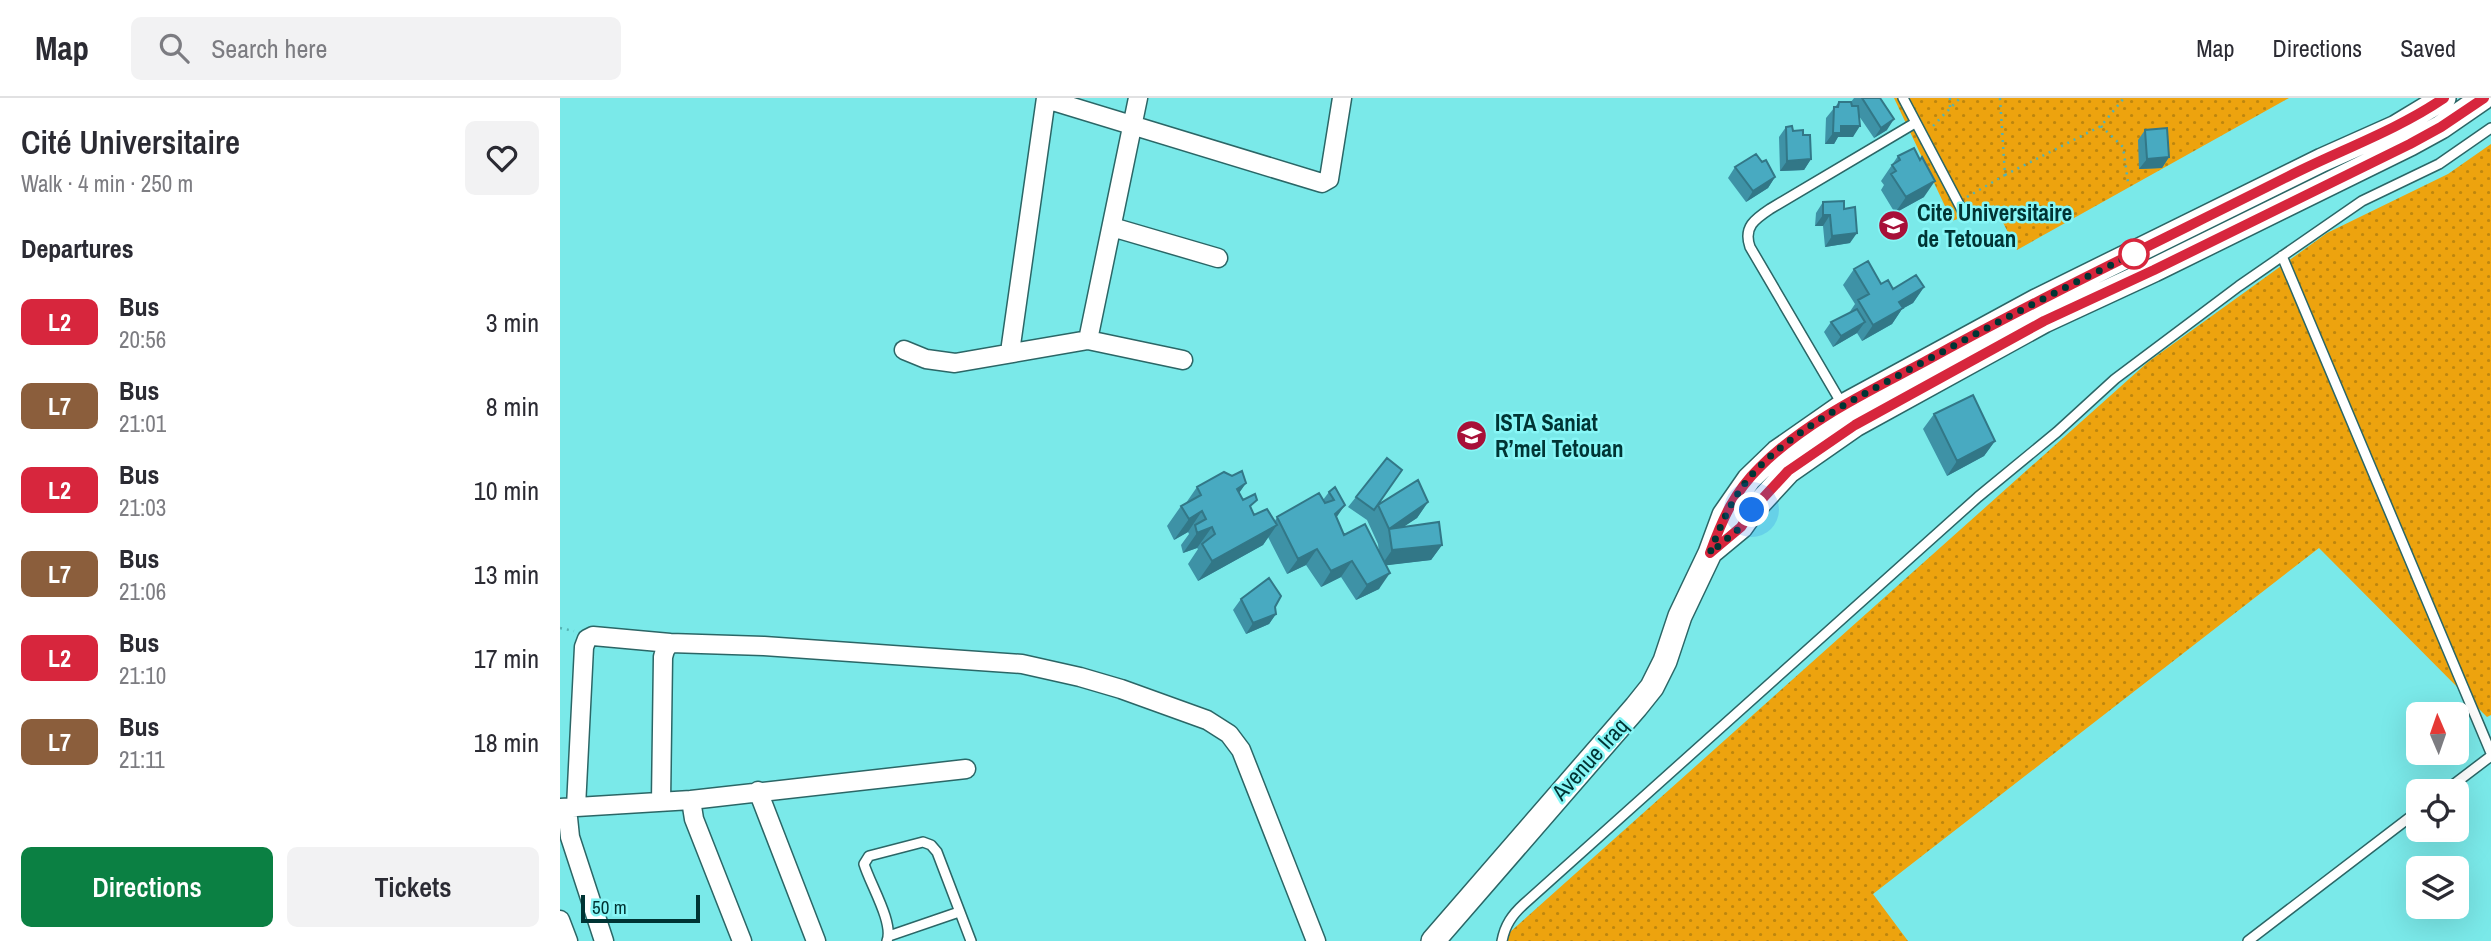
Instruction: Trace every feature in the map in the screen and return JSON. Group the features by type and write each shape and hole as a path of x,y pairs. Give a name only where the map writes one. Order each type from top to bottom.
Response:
{"street":[{"path":"1088,340 1138,98"},
{"path":"1010,352 1046,99 1322,183 1329,179 1342,98"},
{"name":"Avenue Iraq","path":"1433,941 1651,687 1665,661 1680,616 1710,553 1724,515 1749,479 1777,452 1843,406 2036,301 2322,160 2396,127 2444,98"},
{"name":"Avenue Iraq","path":"1710,553 1741,527 1752,510 1788,471 1855,425 2044,321 2410,144 2447,124 2483,98"},
{"path":"1112,227 1218,258"},
{"path":"904,350 941,362 955,363 1088,340 1183,360"},
{"path":"604,941 565,839 584,647 587,639 593,636 1021,664 1121,689 1207,720 1230,734 1241,750 1316,941"},
{"path":"661,802 663,657 670,643"},
{"path":"568,808 691,800 966,769"},
{"path":"758,791 816,941"},
{"path":"691,800 694,819 743,941"},
{"path":"560,920 568,941"}],"lane":[{"path":"1903,98 1960,206"},
{"path":"1843,406 1750,247 1746,232 1750,225 1770,209 1915,123"},
{"path":"1502,941 1505,927 1513,914 1978,497 2057,432 2115,379 2164,340 2362,201 2439,164 2491,128"},
{"path":"2282,256 2491,755 2460,779"},
{"path":"2248,941 2406,820"},
{"path":"959,912 888,938 888,925 864,864 869,856 923,842 931,845 937,852 971,941"}],"path":[{"path":"1950,98 1950,107"},
{"path":"1923,137 1960,98"},
{"path":"2000,98 2005,175"},
{"path":"1960,206 2005,175 2101,126 2124,98"},
{"path":"2101,126 2123,147 2128,182"}],"shaded area":[{"path":"1894,98 2289,98 2017,250 1994,205 1952,221"},
{"path":"2491,144 2491,715 2487,717 2319,548 1873,894 1908,941 1500,941 2148,362 2327,233 2448,174"}],"building":[{"path":"1862,98 1880,98 1894,119 1881,128"},
{"path":"1839,102 1851,102 1852,106 1858,106 1860,126 1841,126 1841,133 1833,133 1834,107 1838,107"},
{"path":"1792,126 1793,131 1803,130 1803,135 1810,135 1811,159 1787,161 1786,127"},
{"path":"2167,128 2169,157 2147,159 2145,130"},
{"path":"1914,148 1935,181 1906,197 1891,174 1896,171 1892,165 1900,160 1898,156"},
{"path":"1756,154 1762,162 1766,160 1775,177 1753,191 1735,167"},
{"path":"1844,201 1844,209 1855,207 1857,233 1832,236 1830,215 1823,215 1823,202"},
{"path":"1868,261 1881,284 1888,280 1893,289 1916,275 1924,287 1899,302 1903,308 1873,325 1858,300 1869,294 1854,269"},
{"path":"1857,309 1865,322 1841,336 1831,322"},
{"path":"1973,395 1995,441 1957,461 1934,414"},
{"path":"1387,458 1402,470 1374,510 1356,497"},
{"path":"1242,471 1246,483 1237,489 1243,500 1255,494 1257,500 1250,506 1254,515 1267,509 1277,525 1212,561 1202,544 1215,534 1212,527 1197,533 1195,525 1206,519 1202,511 1189,519 1181,506 1201,495 1197,487 1224,472 1232,476"},
{"path":"1418,480 1428,502 1389,529 1378,505"},
{"path":"1335,487 1345,505 1335,514 1344,535 1365,524 1390,573 1367,585 1352,561 1331,571 1317,549 1298,559 1277,517 1319,493 1325,503 1334,500 1329,492"},
{"path":"1439,522 1442,545 1392,550 1389,529"},
{"path":"1269,578 1281,596 1275,607 1276,614 1253,623 1241,599"}],"bus line":[{"name":"L2","path":"2444,98 2396,127 2322,160 2036,301 1843,406 1777,452 1749,479 1724,515 1710,553 1741,527 1752,510 1788,471 1855,425 2044,321 2410,144 2484,98"}],"place":[{"name":"Cite Universitaire de Tetouan","path":"1894,226"},
{"name":"ISTA Saniat R’mel Tetouan","path":"1472,436"}],"route":[{"path":"1752,510 1741,527 1710,553 1724,515 1749,479 1798,436 1843,406 2036,301 2134,254"}]}
